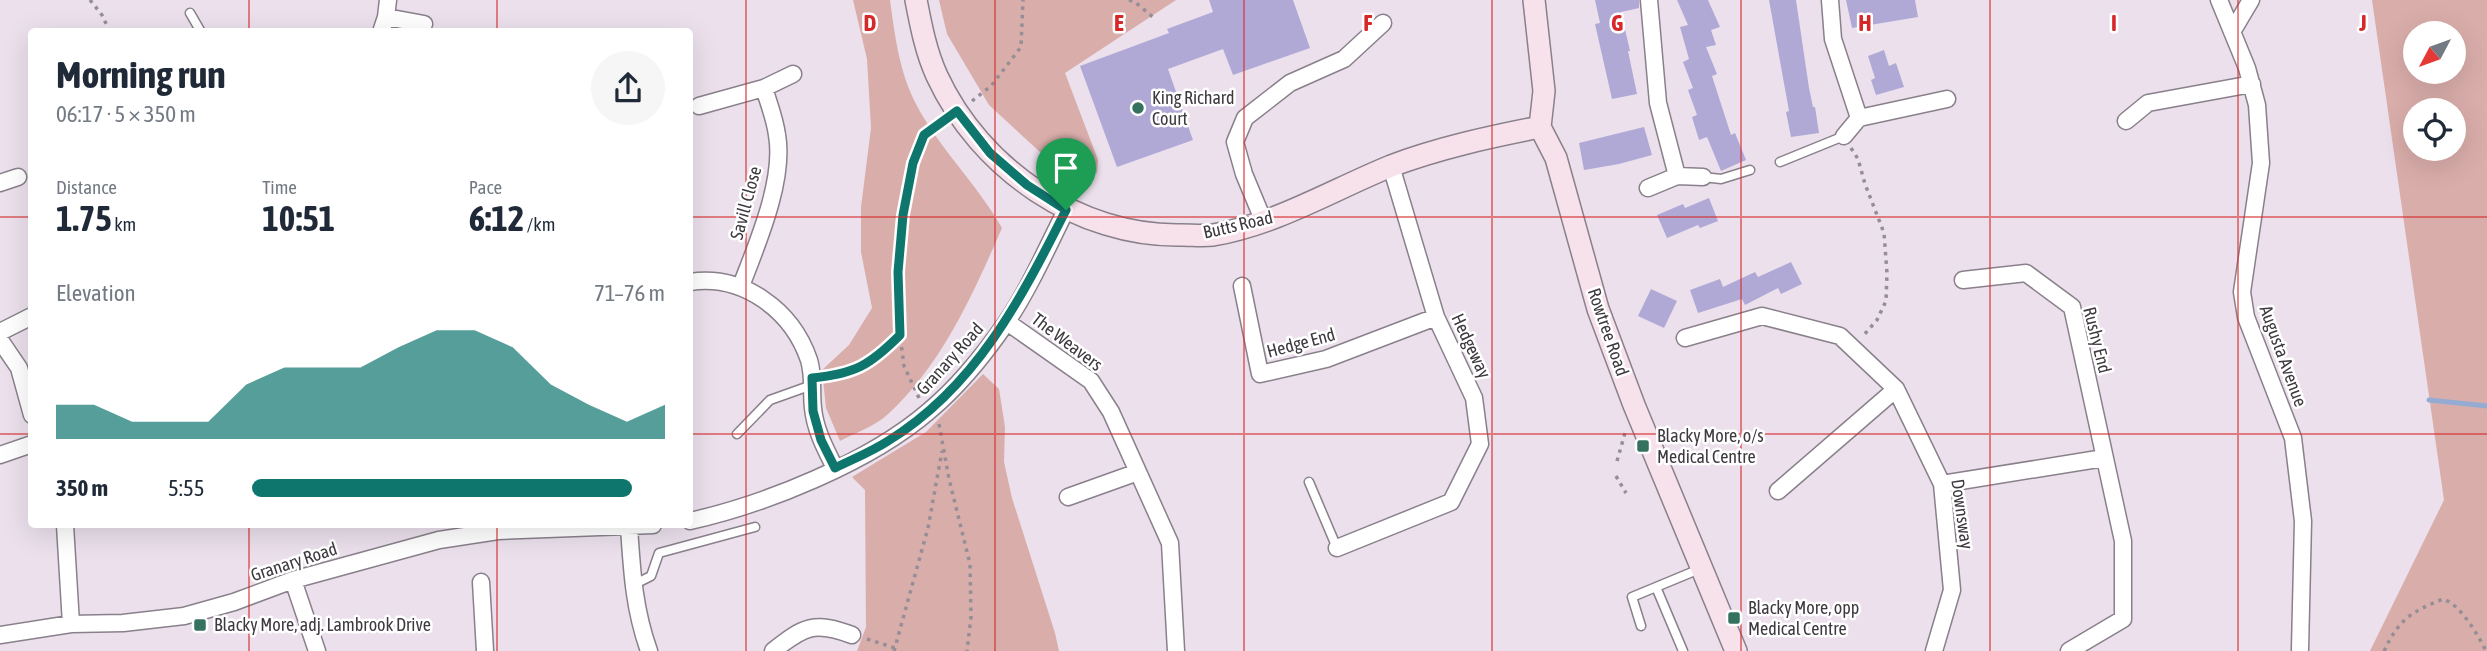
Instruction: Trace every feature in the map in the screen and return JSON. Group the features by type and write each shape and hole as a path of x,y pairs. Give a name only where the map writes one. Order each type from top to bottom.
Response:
{"street":[{"name":"Butts Road","path":"916,0 922,33 937,76 957,111 990,153 1027,185 1066,210 1119,228 1163,236 1211,235 1264,222 1391,166 1446,148 1540,127"},
{"path":"1534,0 1544,91 1540,127"},
{"path":"1649,0 1658,103 1677,176"},
{"path":"1830,0 1833,39 1859,118"},
{"name":"Augusta Avenue","path":"2219,0 2252,84 2257,105 2261,163 2242,292 2246,317 2293,438 2303,521 2300,649"},
{"path":"2232,32 2251,0"},
{"path":"384,10 424,24"},
{"path":"1264,222 1244,174 1235,142 1245,118 1290,83 1344,60 1383,23"},
{"path":"699,106 764,88 793,74"},
{"path":"2126,121 2148,103 2252,84"},
{"name":"Savill Close","path":"741,286 777,173 778,137 764,88"},
{"path":"1844,136 1859,118 1947,99"},
{"name":"Rowtree Road","path":"1540,127 1556,159 1598,309 1634,405 1736,651"},
{"name":"Hedgeway","path":"1337,548 1451,502 1480,444 1474,398 1436,317 1391,166"},
{"path":"1648,188 1677,176 1703,177"},
{"path":"0,183 18,177"},
{"name":"Granary Road","path":"693,520 727,513 774,496 835,468 888,441 929,411 964,376 1007,322 1066,210"},
{"name":"Rushy End","path":"1963,280 2026,273 2072,307 2123,541 2123,619 2069,651"},
{"path":"693,282 716,281 741,286 776,308 798,334 809,362 813,411 821,440 835,468"},
{"name":"Hedge End","path":"1242,286 1260,374 1326,359 1436,317"},
{"name":"Downsway","path":"1685,338 1762,316 1840,336 1895,388 1942,484 1952,590 1934,651"},
{"path":"0,332 28,318"},
{"name":"The Weavers","path":"1007,322 1091,381 1111,412 1170,543 1176,651"},
{"path":"0,340 19,368 28,401"},
{"path":"1778,491 1895,388"},
{"path":"0,455 28,445"},
{"path":"1942,484 2104,458"},
{"path":"1068,497 1138,472"},
{"path":"65,528 71,624"},
{"name":"Granary Road","path":"0,635 71,624 184,616 234,602 293,580 439,540 498,528"},
{"path":"629,528 639,624 649,651"},
{"path":"293,580 317,651"},
{"path":"481,582 485,651"},
{"path":"773,651 788,639 811,628 830,626 852,635"}],"lane":[{"path":"190,13 199,28"},
{"path":"1780,162 1844,136"},
{"path":"1703,177 1721,178 1750,170"},
{"path":"737,434 770,400 812,382"},
{"path":"1309,482 1337,548"},
{"path":"633,585 651,576 659,553 755,527"},
{"path":"1641,626 1632,597 1703,568"},
{"path":"1656,587 1683,651"}],"path":[{"path":"90,0 108,28"},
{"path":"919,399 904,366 898,272 903,215 913,163 924,135 991,86 1015,57 1021,47 1023,0"},
{"path":"1129,0 1135,1 1154,18"},
{"path":"1844,136 1858,159 1864,184 1884,233 1888,272 1886,301 1877,320 1852,348"},
{"path":"812,382 862,367 900,335"},
{"path":"940,425 949,479 970,564 971,617 967,651"},
{"path":"852,635 895,650 929,528 943,446"},
{"path":"1616,476 1626,493"},
{"path":"2384,651 2401,622 2409,614 2443,600 2459,610 2486,651"}],"shaded area":[{"path":"853,0 890,0 896,40 910,92 925,120 1002,228 954,328 924,374 882,419 840,441 826,408 822,370 849,345 872,308 861,252 861,207 871,128 867,59"},
{"path":"939,0 1176,0 1065,73 1098,160 1097,173 1040,152 989,105 947,34"},
{"path":"2372,0 2487,0 2487,651 2370,651 2444,500"},
{"path":"983,374 999,389 1005,427 1004,462 1012,498 1059,651 857,651 866,627 865,490 852,477 926,432"}],"building":[{"name":"King Richard Court","path":"1209,0 1293,0 1310,48 1233,75 1223,49 1168,69 1193,140 1117,167 1080,66 1169,33 1167,29 1213,12"},
{"path":"1595,0 1639,0 1639,8 1621,12 1637,94 1612,99 1595,24 1600,23"},
{"path":"1677,0 1708,0 1720,27 1711,30 1716,45 1706,47 1717,74 1712,76 1731,135 1735,133 1746,160 1721,171 1707,137 1699,140 1692,117 1697,115 1688,90 1693,88 1683,62 1689,59 1680,27 1688,25"},
{"path":"1769,0 1796,0 1809,88 1819,133 1791,137 1786,112 1789,111"},
{"path":"1846,0 1915,0 1918,17 1852,28"},
{"path":"1884,50 1889,66 1896,63 1904,87 1876,95 1871,80 1875,78 1868,56"},
{"path":"1644,127 1652,155 1584,170 1579,143"},
{"path":"1709,198 1718,221 1700,228 1698,225 1667,238 1657,215 1683,204 1685,208"},
{"path":"1791,262 1802,284 1781,294 1778,288 1745,305 1742,299 1698,313 1690,290 1720,279 1723,287 1755,272 1758,277"},
{"path":"1651,289 1677,301 1664,328 1638,316"}],"waterway":[{"path":"2429,400 2487,406"}],"place":[{"name":"King Richard Court","path":"1138,108"},
{"name":"Blacky More, o/s Medical Centre","path":"1643,446"},
{"name":"Blacky More, opp Medical Centre","path":"1734,618"},
{"name":"Blacky More, adj. Lambrook Drive","path":"200,625"}],"route":[{"path":"957,111 990,153 1027,185 1066,210 1007,322 964,376 929,411 888,441 835,468 821,440 813,411 812,378 862,367 900,335 898,272 903,215 913,163 924,135 957,111"}]}
